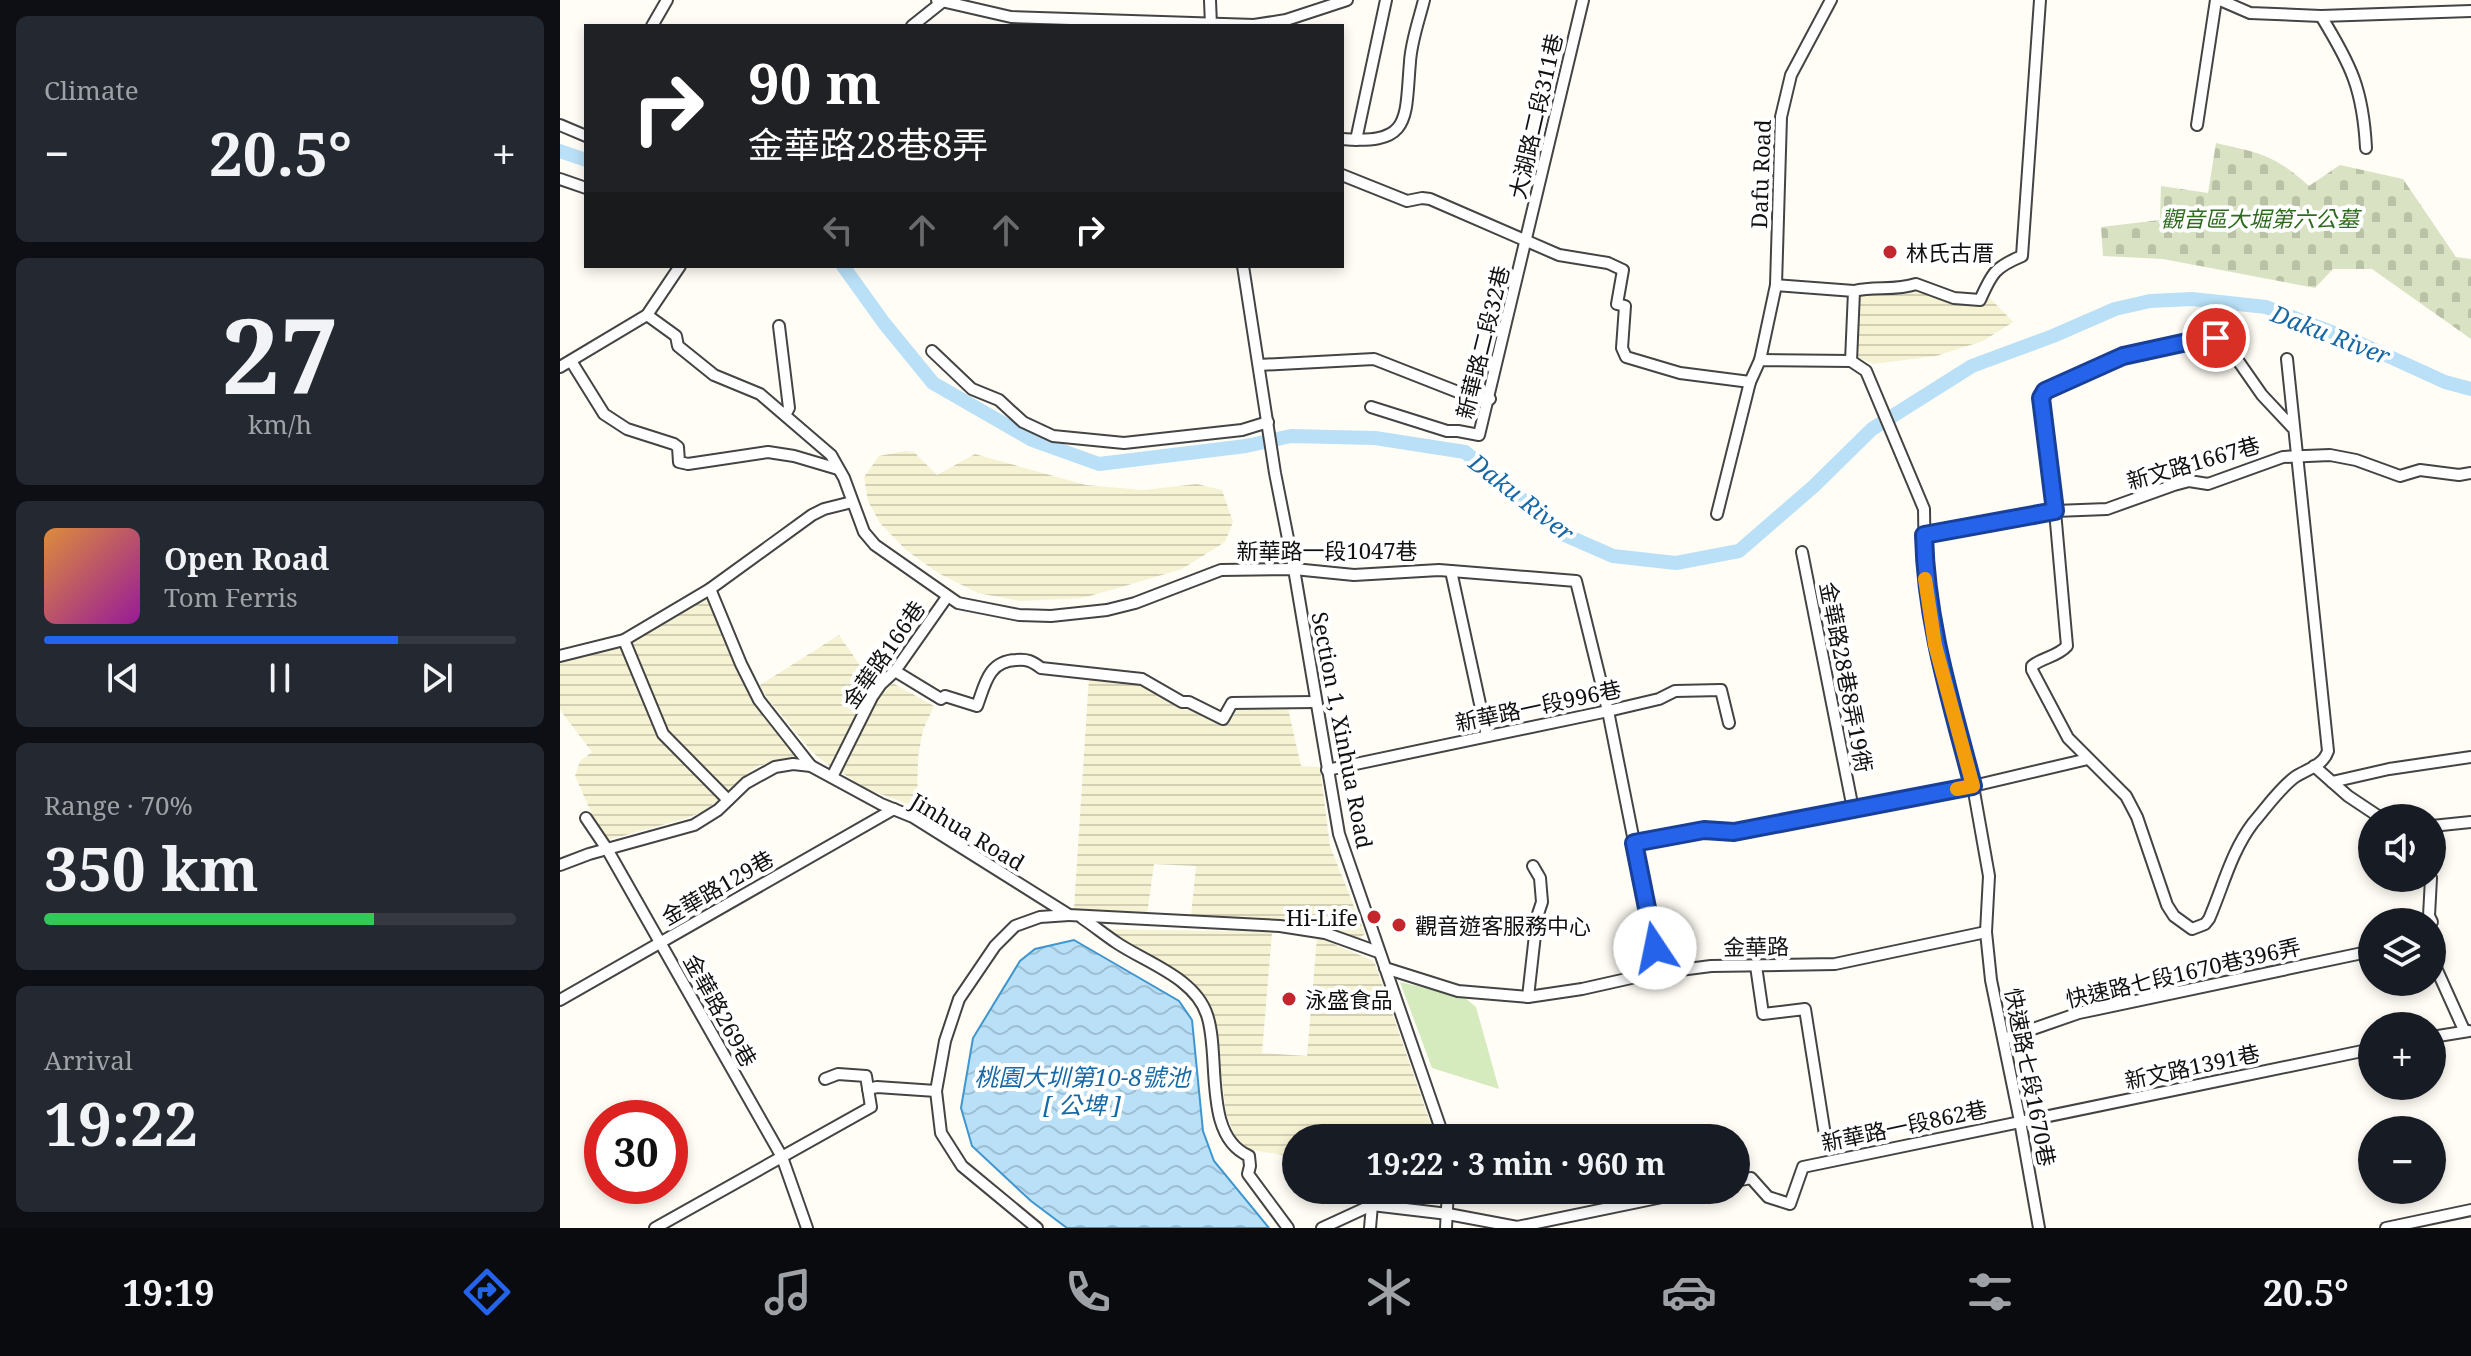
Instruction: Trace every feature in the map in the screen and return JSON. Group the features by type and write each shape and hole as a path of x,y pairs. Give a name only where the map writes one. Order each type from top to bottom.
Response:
{"street":[{"path":"653,24 667,0"},
{"path":"1210,0 1211,24"},
{"path":"1260,24 1286,20 1347,0"},
{"path":"1356,140 1386,0"},
{"path":"1344,139 1383,139 1397,130 1408,102 1410,59 1424,0"},
{"name":"大湖路二段311巷","path":"1526,242 1583,0"},
{"name":"Dafu Road","path":"1717,514 1750,382 1760,360 1776,285 1781,117 1791,75 1831,0"},
{"path":"1776,285 1854,291 1866,288 1905,289 1916,284 1954,298 1980,300 1991,274 2000,265 2022,256 2040,0"},
{"path":"2197,125 2218,0 2250,13 2321,16 2471,11"},
{"path":"914,24 940,1 1033,22 1115,24"},
{"path":"2321,16 2349,63 2362,104 2366,148"},
{"path":"560,125 584,135"},
{"path":"1344,176 1407,201 1430,199 1559,255 1608,263 1623,270 1617,304 1625,306 1622,348 1626,357 1680,373 1750,382"},
{"path":"560,179 584,187"},
{"name":"新華路二段32巷","path":"1371,407 1447,431 1479,435 1526,242"},
{"path":"560,367 647,315 679,268"},
{"name":"Section 1, Xinhua Road","path":"1243,268 1273,460 1339,834 1439,1124"},
{"path":"1760,360 1851,361 1854,291"},
{"name":"新華路一段1047巷","path":"647,315 676,336 678,346 714,375 760,394 831,455 864,532 875,545 947,597 984,610 1051,616 1107,610 1135,603 1221,570 1294,569 1354,575 1451,571 1576,581 1608,711"},
{"path":"779,326 789,408 785,415"},
{"path":"2287,359 2328,751 2326,758 2295,777 2254,822 2230,865 2209,919 2192,929 2174,916 2167,905 2137,817 2126,796 2068,738 2032,670 2036,662 2056,655 2067,646 2041,398 2045,391 2123,356 2210,337 2221,340 2262,395 2292,427"},
{"path":"932,351 972,389 999,400 1023,422 1053,436 1124,443 1242,430 1268,422"},
{"path":"1259,365 1374,359 1458,392 1490,399"},
{"path":"571,361 604,414 627,429 674,444 678,447 679,462 688,464 768,452 838,469"},
{"name":"快速路七段1670巷","path":"1851,361 1866,371 1924,509 1925,576 1935,645 1973,786 1989,876 1986,932 1991,980 2039,1228"},
{"name":"新文路1667巷","path":"1924,535 2055,511 2107,509 2189,481 2208,484 2283,457 2330,455 2356,460 2400,476 2420,470 2459,475 2471,473"},
{"path":"560,656 624,640 710,589 812,515 852,502"},
{"name":"金華路28巷8弄19衖","path":"1802,552 1853,809"},
{"path":"1451,571 1487,736"},
{"path":"710,589 759,700 811,766"},
{"name":"金華路166巷","path":"832,777 872,697 895,671 947,597"},
{"path":"624,640 663,734 728,800"},
{"path":"895,671 941,699 945,696 977,706 983,686 995,667 1009,660 1021,659 1041,668 1142,679 1182,702 1189,702 1223,719 1232,703 1316,702"},
{"name":"新華路一段996巷","path":"1327,770 1608,711 1659,699 1675,691 1721,690 1729,723"},
{"path":"1608,711 1660,972"},
{"path":"2332,782 2389,769 2471,757"},
{"path":"1634,843 1704,830 1734,832 1973,786 2088,759"},
{"path":"560,865 694,825 718,810 746,783 775,767 793,764 811,766"},
{"name":"Jinhua Road","path":"811,766 913,817 1069,915 1280,926 1325,933 1378,952"},
{"path":"2314,766 2360,804"},
{"name":"金華路129巷","path":"560,1000 894,809"},
{"name":"金華路269巷","path":"586,818 607,849 782,1157 807,1228"},
{"path":"2446,825 2471,822"},
{"path":"1528,997 1537,917 1542,902 1540,878 1533,866"},
{"path":"1037,1228 962,1166 941,1133 936,1091 945,1041 959,999 995,946 1015,926 1040,917 1069,915"},
{"path":"1082,917 1175,977 1200,1000 1208,1016 1219,1117 1224,1133 1231,1145 1249,1156 1248,1174 1288,1228"},
{"name":"金華路","path":"1385,968 1458,991 1528,997 1660,972 1711,966 1835,964 1986,932"},
{"name":"快速路七段1670巷396弄","path":"2004,1039 2079,1013 2358,954"},
{"path":"1756,966 1763,1014 1805,1009 1825,1135"},
{"path":"2446,987 2468,1030 2446,1034"},
{"name":"新文路1391巷","path":"2020,1121 2358,1052"},
{"path":"655,1228 871,1107 866,1076 838,1074 825,1079"},
{"path":"868,1089 936,1091"},
{"name":"新華路一段862巷","path":"1750,1178 1768,1197 1790,1204 1803,1167 2020,1121"},
{"path":"1446,1228 1448,1204"},
{"path":"1322,1228 1372,1205 1448,1214 1517,1227 1628,1204"},
{"path":"1370,1228 1372,1205"},
{"path":"2386,1228 2471,1210"}],"shaded area":[{"path":"1917,279 1957,295 1990,298 2013,322 1983,341 1936,356 1873,364 1855,356 1855,295 1915,289"},
{"path":"914,452 937,475 975,454 1086,485 1143,490 1197,484 1222,490 1233,522 1225,542 1182,569 1118,588 1082,598 1021,601 978,593 938,573 906,550 880,523 868,501 864,477 879,456"},
{"path":"711,598 734,657 799,758 757,766 725,792 666,734 629,647 630,639"},
{"path":"839,635 877,690 836,771 813,753 767,698 760,685"},
{"path":"601,645 622,648 661,738 722,798 700,813 684,819 604,841 575,776 580,761 592,752 560,710 560,661"},
{"path":"1089,677 1137,682 1185,710 1197,710 1222,723 1227,723 1240,707 1288,708 1301,766 1320,767 1330,846 1365,934 1358,939 1328,926 1191,916 1196,866 1154,864 1147,915 1074,908"},
{"path":"893,683 934,706 923,730 918,757 917,807 869,790 842,773 877,697"},
{"path":"1106,929 1272,932 1262,1053 1307,1056 1317,937 1374,961 1431,1124 1282,1124 1282,1155 1252,1150 1237,1142 1226,1113 1210,1008 1199,990"}],"green space":[{"name":"觀音區大堀第六公墓","path":"2216,143 2266,157 2309,186 2340,165 2403,179 2456,257 2471,259 2471,339 2372,269 2333,269 2315,288 2163,259 2103,256 2101,227 2160,220 2161,186 2208,193"},
{"path":"1400,982 1464,997 1476,1007 1499,1089 1432,1068"}],"water":[{"name":"桃園大圳第10-8號池 [ 公埤 ]","path":"1074,940 1179,1001 1192,1020 1203,1131 1214,1161 1269,1228 1067,1228 1031,1201 972,1146 961,1108 973,1038 1020,961 1035,949"}],"waterway":[{"name":"Daku River","path":"560,151 584,159"},
{"name":"Daku River","path":"844,268 933,383 1032,440 1099,464 1246,446 1291,436 1375,438 1465,452 1565,535 1613,556 1676,563 1739,551 1814,486 1872,429 1972,366 2115,309 2150,301 2192,299 2266,307 2355,341 2445,382 2471,389"}],"slow traffic":[{"path":"1925,579 1935,645 1973,786 1957,789"}],"place":[{"name":"林氏古厝","path":"1890,252"},
{"name":"Hi-Life","path":"1374,917"},
{"name":"觀音遊客服務中心","path":"1399,925"},
{"name":"泳盛食品","path":"1289,999"}],"route":[{"path":"1655,948 1634,843 1704,830 1734,832 1973,786 1935,645 1925,576 1924,535 2055,511 2041,398 2045,391 2123,356 2216,338"}]}
